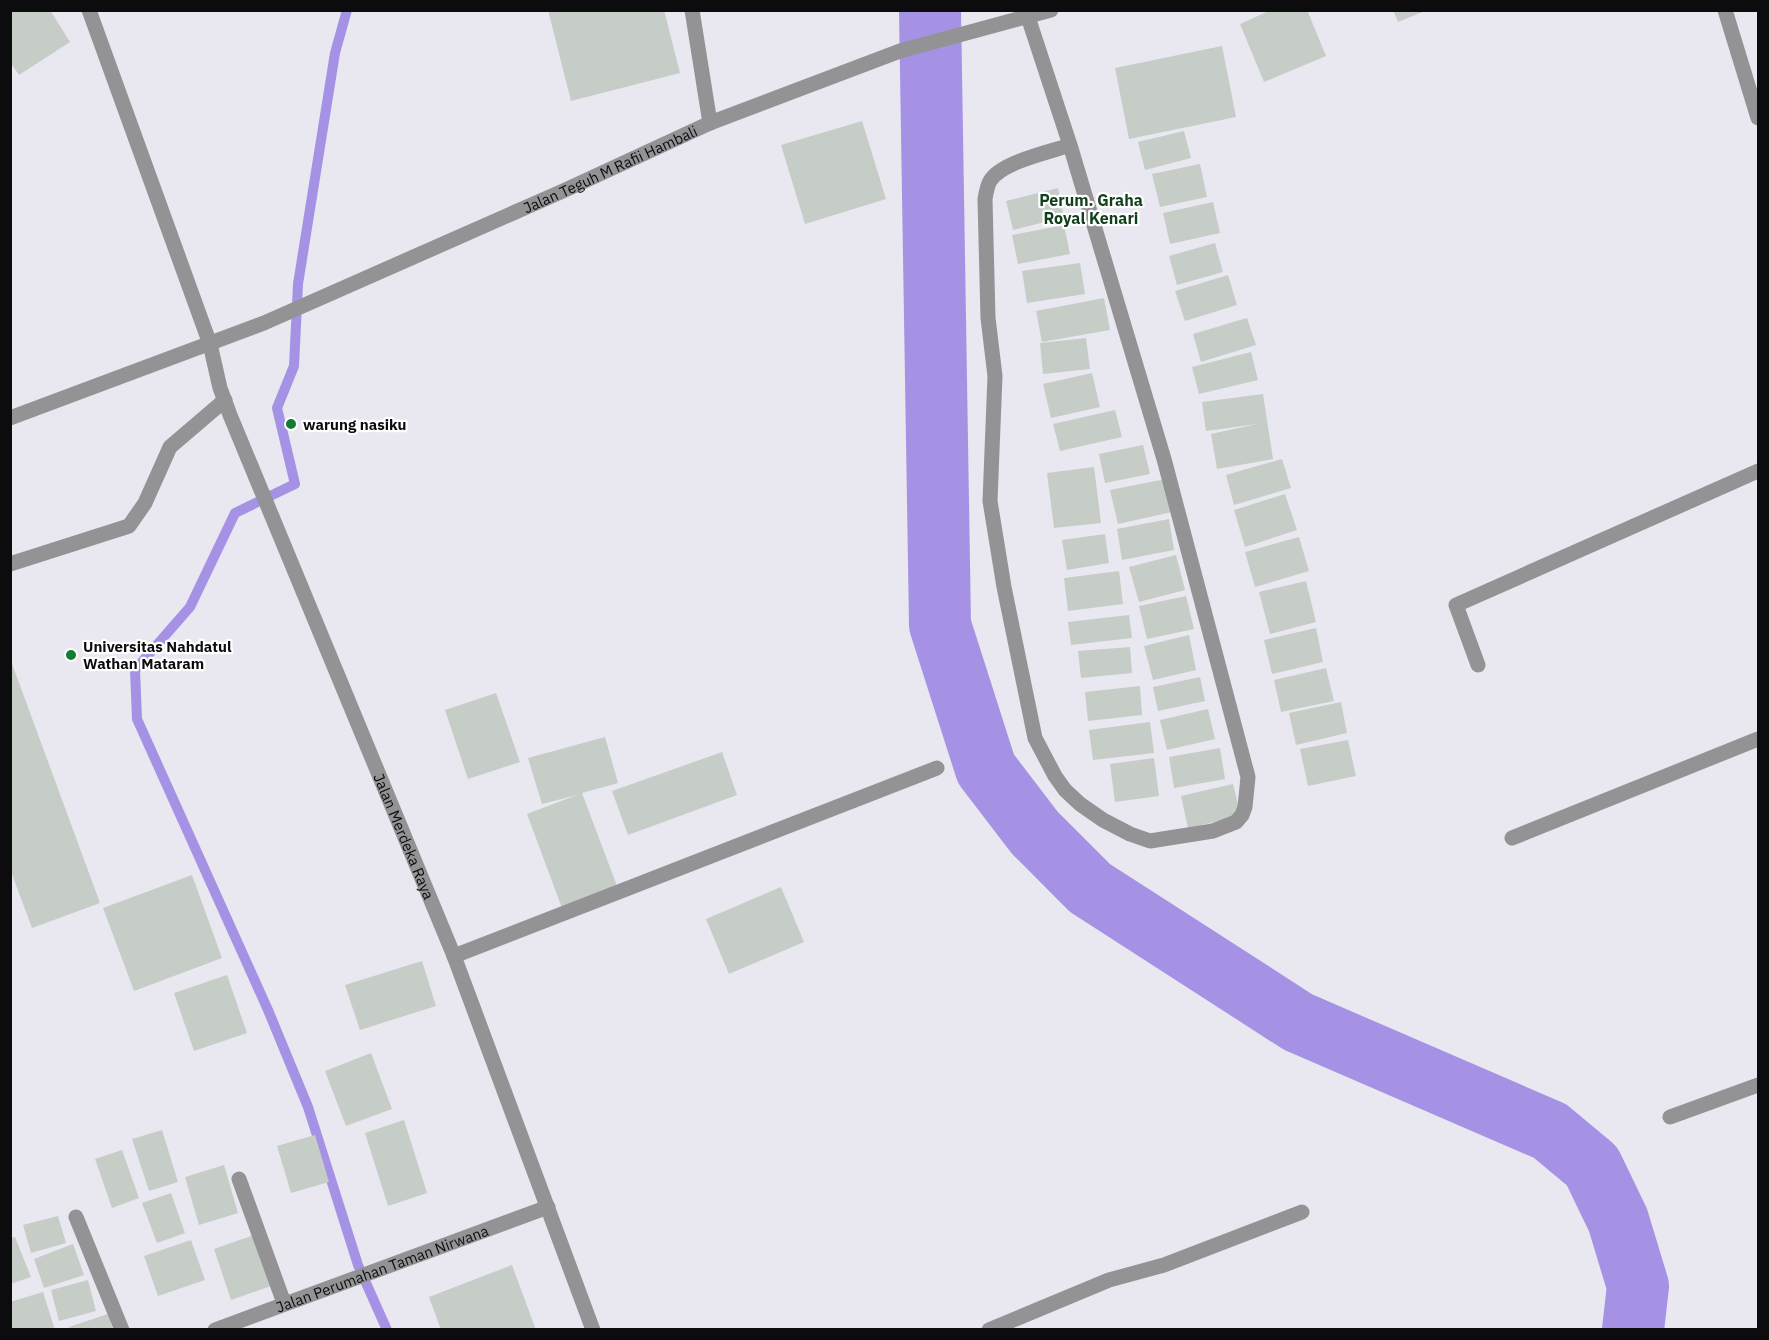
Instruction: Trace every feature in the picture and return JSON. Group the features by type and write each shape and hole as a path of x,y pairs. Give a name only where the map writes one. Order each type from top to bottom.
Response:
{"street":[{"name":"Jalan Merdeka Raya","path":"89,10 210,344 227,408 454,956 593,1329"},
{"path":"692,10 710,123"},
{"name":"Jalan Teguh M Rafii Hambali","path":"10,418 264,323 563,191 710,123 900,51 1050,10"},
{"path":"1725,10 1758,118"},
{"path":"1028,17 1070,145 1164,459 1248,777 1248,793 1242,815 1236,822 1214,831 1150,841 1103,820 1065,790 1035,738 1004,587 990,501 995,375 988,318 985,199 990,181 999,171 1070,145"},
{"path":"10,564 129,526 145,503 170,447 227,408"},
{"path":"1478,665 1456,605 1758,471"},
{"path":"1512,838 1758,739"},
{"path":"454,956 937,768"},
{"path":"1670,1117 1758,1085"},
{"path":"239,1179 284,1303"},
{"name":"Jalan Perumahan Taman Nirwana","path":"215,1329 548,1207"},
{"path":"989,1329 1109,1280 1164,1265 1302,1212"},
{"path":"76,1217 122,1329"}],"building":[{"path":"12,10 50,10 70,42 19,75 10,62"},
{"path":"548,10 664,10 680,73 571,101"},
{"path":"1271,10 1307,10 1326,56 1264,82 1240,24"},
{"path":"1393,10 1425,10 1425,11 1398,22"},
{"path":"1222,46 1236,117 1129,139 1115,68"},
{"path":"862,121 886,199 805,224 781,145"},
{"path":"1184,131 1191,158 1145,170 1138,142"},
{"path":"1200,164 1207,197 1160,207 1152,174"},
{"path":"1058,188 1064,217 1013,230 1006,201"},
{"path":"1213,202 1220,233 1170,244 1163,213"},
{"path":"1064,225 1070,254 1018,264 1012,235"},
{"path":"1215,243 1223,272 1177,285 1169,256"},
{"path":"1080,263 1085,294 1027,303 1022,271"},
{"path":"1228,275 1237,305 1185,321 1175,291"},
{"path":"1104,298 1110,330 1042,342 1036,311"},
{"path":"1247,318 1256,345 1201,362 1193,334"},
{"path":"1086,338 1090,369 1043,374 1040,343"},
{"path":"1251,352 1258,380 1199,394 1192,367"},
{"path":"1092,373 1100,407 1051,418 1043,384"},
{"path":"1263,394 1273,459 1217,469 1211,434 1257,424 1206,431 1202,402"},
{"path":"1115,410 1122,437 1060,451 1053,424"},
{"path":"1143,445 1150,474 1105,483 1099,454"},
{"path":"1282,459 1291,488 1234,505 1226,475"},
{"path":"1094,467 1101,523 1054,528 1047,473"},
{"path":"1166,479 1172,512 1118,524 1110,490"},
{"path":"1285,494 1297,530 1245,547 1234,510"},
{"path":"1169,519 1174,550 1122,560 1117,529"},
{"path":"1105,534 1109,563 1067,570 1062,540"},
{"path":"1299,537 1309,571 1255,587 1245,552"},
{"path":"1176,555 1185,590 1139,602 1129,567"},
{"path":"1119,571 1123,604 1068,611 1064,578"},
{"path":"1306,581 1316,622 1270,634 1259,592"},
{"path":"1186,596 1194,629 1147,639 1139,606"},
{"path":"1129,615 1132,638 1071,645 1068,622"},
{"path":"1316,628 1323,662 1272,674 1264,640"},
{"path":"1189,635 1196,670 1153,680 1144,646"},
{"path":"1130,647 1132,673 1081,678 1078,651"},
{"path":"11,661 100,903 32,928 10,869"},
{"path":"1326,668 1334,701 1281,712 1274,680"},
{"path":"1200,677 1205,701 1158,711 1153,687"},
{"path":"1140,686 1142,715 1088,721 1085,692"},
{"path":"496,693 520,762 468,779 445,710"},
{"path":"1341,702 1347,733 1296,745 1289,713"},
{"path":"1208,709 1215,739 1167,750 1160,720"},
{"path":"1150,722 1154,753 1093,760 1089,730"},
{"path":"605,737 618,783 582,793 617,886 562,908 527,814 577,795 542,804 528,758"},
{"path":"1348,740 1356,776 1308,786 1300,749"},
{"path":"1220,748 1225,779 1174,788 1169,757"},
{"path":"722,752 737,795 628,835 612,791"},
{"path":"1154,758 1159,796 1115,802 1110,764"},
{"path":"1233,784 1241,816 1188,828 1181,796"},
{"path":"192,875 222,958 134,991 103,908"},
{"path":"781,887 804,942 729,974 706,919"},
{"path":"422,961 436,1006 360,1030 345,985"},
{"path":"227,975 247,1033 194,1051 174,993"},
{"path":"371,1053 392,1109 346,1126 325,1071"},
{"path":"404,1120 427,1193 388,1206 365,1133"},
{"path":"162,1130 178,1182 149,1191 132,1139"},
{"path":"315,1135 329,1182 291,1193 277,1146"},
{"path":"122,1150 139,1198 112,1208 95,1159"},
{"path":"224,1165 238,1213 199,1225 185,1177"},
{"path":"171,1193 185,1233 157,1243 142,1203"},
{"path":"58,1216 66,1243 31,1253 23,1225"},
{"path":"254,1235 271,1286 231,1300 214,1249"},
{"path":"15,1237 31,1277 10,1284 10,1238"},
{"path":"191,1240 205,1280 158,1296 144,1256"},
{"path":"73,1244 84,1275 44,1288 34,1259"},
{"path":"512,1265 536,1330 441,1330 429,1297"},
{"path":"88,1280 96,1311 59,1321 51,1290"},
{"path":"43,1292 55,1330 10,1330 10,1302"},
{"path":"108,1314 113,1330 70,1330 69,1327"}],"waterway":[{"path":"347,10 335,53 298,284 294,366 277,408 295,484 235,513 190,607 135,670 137,719 268,1010 308,1107 358,1265 387,1330"},
{"path":"930,10 940,625 986,769 1035,833 1090,888 1298,1022 1550,1131 1592,1166 1618,1220 1638,1286 1633,1330"}],"place":[{"name":"warung nasiku","path":"291,424"},
{"name":"Universitas Nahdatul Wathan Mataram","path":"71,655"}],"district":[{"name":"Perum. Graha Royal Kenari","path":"1091,209"}]}
